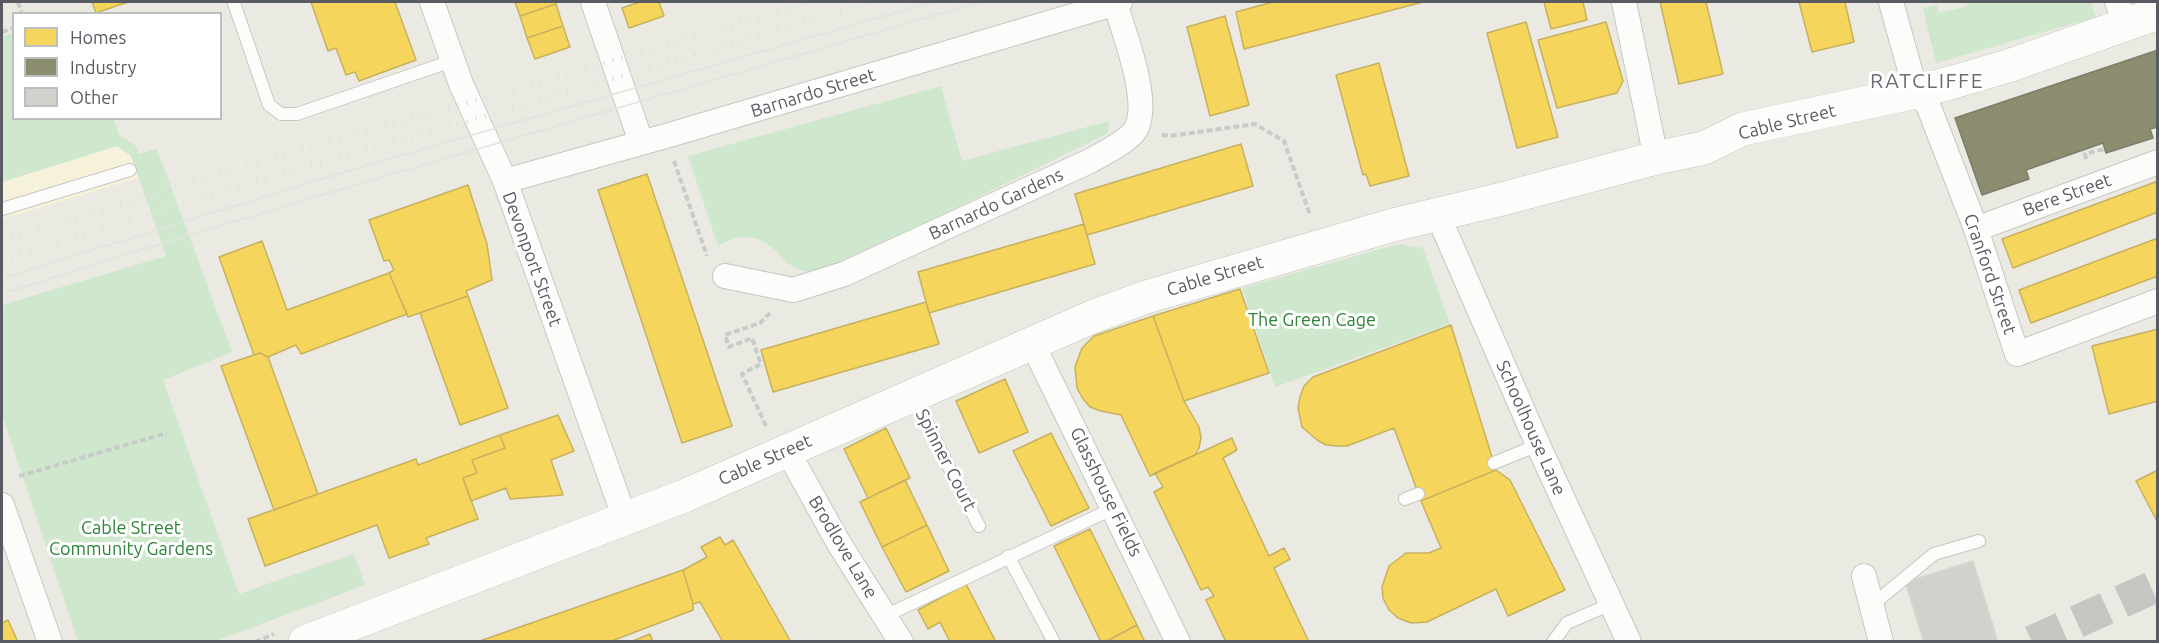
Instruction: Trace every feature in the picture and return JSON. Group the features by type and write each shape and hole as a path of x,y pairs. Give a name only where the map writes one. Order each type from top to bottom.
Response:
{"main road":[{"name":"Cable Street","path":"305,642 684,496 778,441 913,395 1143,298 1437,213 1704,148 1743,129 1916,92 2011,65 2122,13 2157,13"}],"street":[{"name":"Devonport Street","path":"432,2 461,84 504,181 625,519"},
{"path":"593,2 641,142"},
{"path":"1118,2 1141,95 1141,112 1135,130"},
{"name":"Barnardo Street","path":"504,181 666,136 1118,2"},
{"path":"1624,2 1656,158"},
{"name":"Cranford Street","path":"1891,2 1916,92 1928,105 1976,229 2017,354 2157,301"},
{"name":"Barnardo Gardens","path":"725,276 794,290 844,274 1090,161 1116,146 1135,130"},
{"name":"Bere Street","path":"1976,229 2157,162"},
{"name":"Schoolhouse Lane","path":"1437,213 1538,445 1629,642"},
{"name":"Glasshouse Fields","path":"1032,343 1178,642"},
{"name":"Brodlove Lane","path":"778,441 901,642"},
{"path":"2,506 50,642"},
{"path":"1864,576 1881,642"}],"lane":[{"path":"234,3 269,105 281,114 297,114 452,61"},
{"path":"2,209 130,170"},
{"name":"Spinner Court","path":"913,395 979,525"},
{"path":"1494,463 1538,445"},
{"path":"1405,499 1418,494"},
{"path":"885,616 1008,556 1114,508"},
{"path":"1872,605 1934,554 1978,541"},
{"path":"1008,556 1054,642"},
{"path":"1553,642 1567,623 1611,604"}],"path":[{"path":"1135,130 1169,136 1255,124 1284,141 1313,223"},
{"path":"666,136 710,264 725,276"},
{"path":"778,441 742,374 761,364 752,338 729,347 725,335 760,323 794,290"},
{"path":"19,476 166,433"}],"shaded area":[{"path":"117,146 131,156 139,178 2,219 2,182"}],"green space":[{"path":"1968,2 2091,2 2096,17 1936,63 1923,8 1937,5 1939,13 1968,6"},
{"name":"Cable Street Community Gardens","path":"12,33 12,120 114,120 119,135 136,146 139,154 157,149 232,352 163,380 239,594 354,554 365,585 216,641 78,641 2,415 2,305 166,256 131,156 117,146 2,182 2,37"},
{"path":"941,86 962,161 1109,121 1108,133 960,206 962,210 825,274 796,268 787,263 768,244 754,238 740,237 718,246 688,156"},
{"name":"The Green Cage","path":"1398,244 1423,248 1450,324 1275,387 1242,288"}],"building: Homes":[{"path":"92,2 128,2 99,12 96,12"},
{"path":"311,2 395,2 416,60 359,81 355,72 346,75 336,48 328,51"},
{"path":"515,2 555,2 556,4 520,16"},
{"path":"640,2 659,2 664,16 629,28 622,8"},
{"path":"1273,2 1423,2 1244,49 1236,12"},
{"path":"1544,2 1583,2 1587,20 1551,29"},
{"path":"1660,2 1706,2 1723,74 1679,84"},
{"path":"1799,2 1845,2 1854,42 1812,52"},
{"path":"556,4 563,26 527,38 520,16"},
{"path":"1225,16 1249,105 1210,116 1187,27"},
{"path":"1526,22 1558,137 1517,148 1487,33"},
{"path":"1606,22 1623,81 1617,93 1557,108 1538,40"},
{"path":"563,26 570,47 535,59 527,38"},
{"path":"1379,63 1409,176 1370,186 1366,174 1363,175 1336,75"},
{"path":"1241,144 1253,186 1087,235 1075,194"},
{"path":"647,174 732,426 682,443 598,190"},
{"path":"2158,181 2158,212 2013,268 2002,239"},
{"path":"468,185 487,244 492,280 466,291 468,296 408,317 389,273 394,270 389,260 384,261 369,220"},
{"path":"1084,224 1095,264 929,313 918,272"},
{"path":"2158,238 2158,276 2031,323 2019,290"},
{"path":"262,241 287,310 389,273 407,314 301,354 296,345 268,357 260,353 254,355 219,257"},
{"path":"1240,289 1269,373 1184,401 1153,316"},
{"path":"468,296 508,408 460,425 420,313"},
{"path":"926,302 939,344 773,392 761,350"},
{"path":"1153,316 1184,401 1199,427 1201,438 1195,455 1150,476 1121,415 1090,407 1083,399 1077,388 1075,367 1082,348 1094,336"},
{"path":"1451,325 1496,470 1421,501 1394,428 1347,446 1337,446 1326,445 1302,427 1298,408 1300,397 1304,386 1313,377"},
{"path":"2158,329 2158,401 2109,414 2092,346"},
{"path":"260,353 268,357 318,494 274,510 221,366"},
{"path":"1005,379 1028,432 979,453 956,401"},
{"path":"558,415 574,451 551,460 563,495 510,499 506,488 471,501 463,478 477,473 472,460 505,448 500,435"},
{"path":"886,428 910,478 868,498 844,449"},
{"path":"1051,433 1089,508 1051,526 1013,451"},
{"path":"500,435 505,448 472,460 477,473 463,478 478,519 426,538 429,544 389,558 377,525 265,566 248,519 416,459 418,465"},
{"path":"1232,438 1237,450 1223,458 1269,556 1284,548 1290,559 1274,568 1309,642 1226,642 1206,600 1214,596 1208,587 1201,590 1154,492 1163,487 1155,473"},
{"path":"1496,470 1510,480 1565,590 1508,616 1496,589 1427,622 1411,623 1398,618 1389,610 1383,598 1382,587 1389,566 1406,553 1429,553 1441,548 1421,501"},
{"path":"2158,470 2158,523 2136,481"},
{"path":"905,480 927,525 882,547 860,502"},
{"path":"927,525 949,571 906,592 882,547"},
{"path":"1090,529 1137,625 1105,642 1101,642 1054,546"},
{"path":"720,537 725,545 733,540 791,642 723,642 700,602 693,604 683,570 707,557 701,547"},
{"path":"683,570 693,610 609,642 477,642"},
{"path":"966,584 996,642 950,642 940,622 928,629 918,610"},
{"path":"8,620 18,642 2,642 2,623"},
{"path":"1137,625 1145,642 1105,642"},
{"path":"650,634 653,642 630,642"}],"building: Industry":[{"path":"2158,50 2158,127 2150,129 2153,138 2106,153 2103,143 2026,170 2029,179 1982,195 1955,118"}],"building: Other":[{"path":"1973,561 1998,642 1924,642 1905,582"}],"tunnel":[{"path":"2032,642 2158,585"}],"tram line":[{"path":"2,278 351,170 933,2"},
{"path":"2,294 355,185 980,2"}],"railway":[{"path":"2,241 240,167 510,91 811,2"},
{"path":"2,260 245,184 514,108 873,2"}],"district":[{"name":"RATCLIFFE","path":"1927,81"}]}
